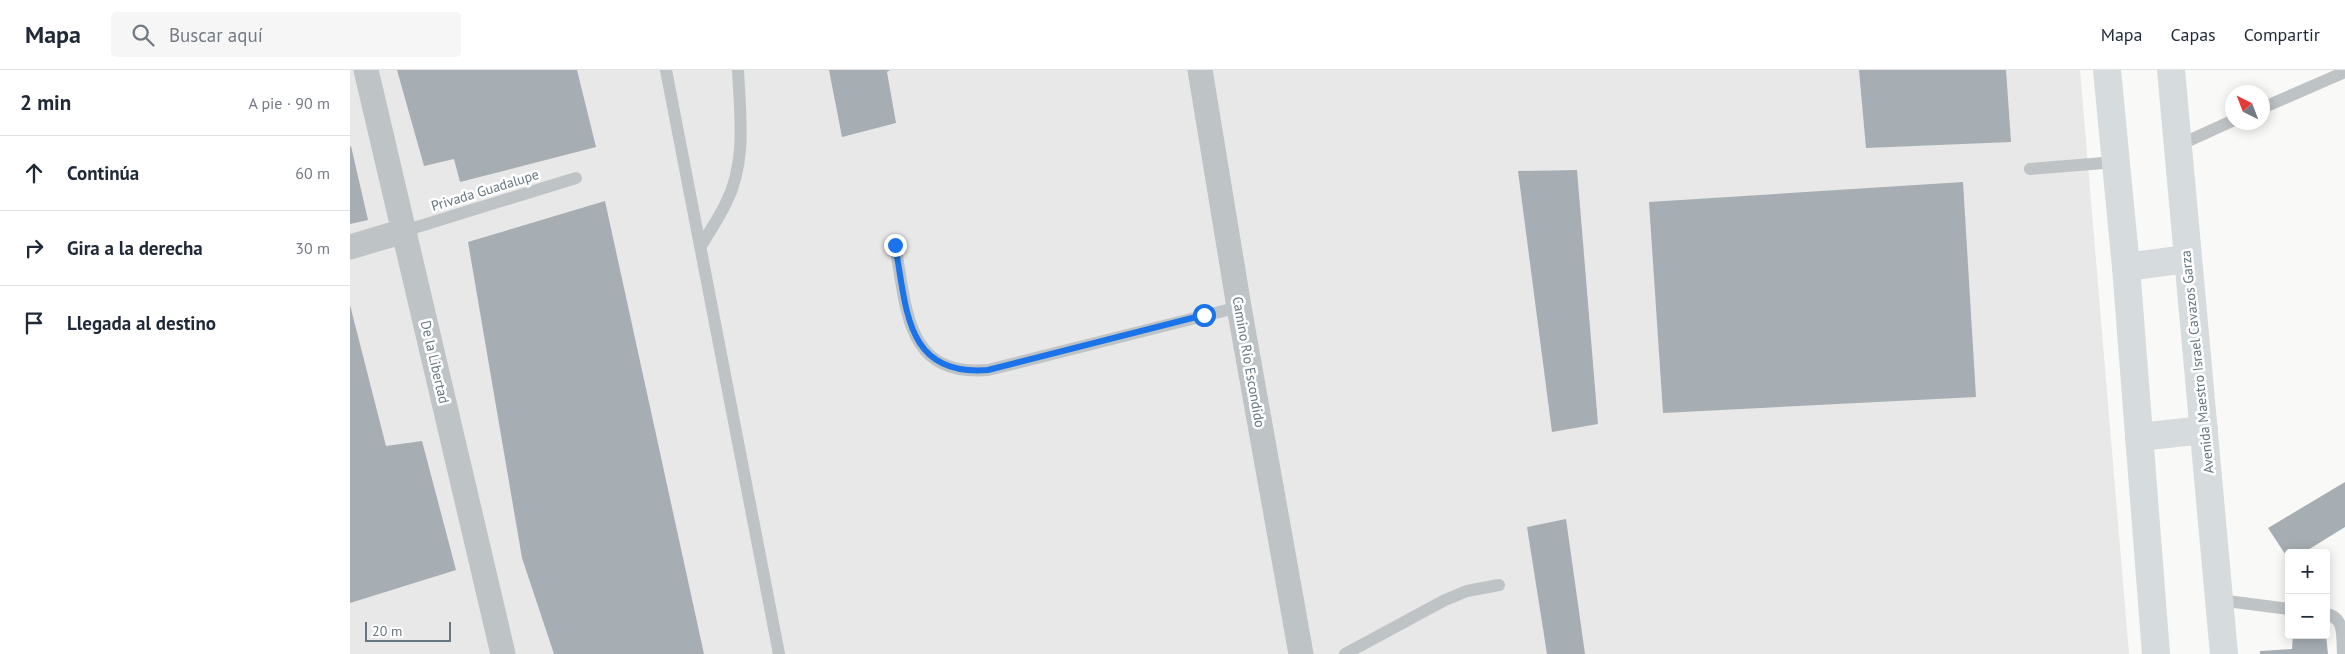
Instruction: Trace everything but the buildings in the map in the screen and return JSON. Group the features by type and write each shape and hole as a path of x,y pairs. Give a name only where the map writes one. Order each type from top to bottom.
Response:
{"main road":[{"path":"2107,70 2126,267 2156,654"},
{"name":"Avenida Maestro Israel Cavazos Garza","path":"2171,70 2224,654"},
{"path":"2126,267 2187,259"},
{"path":"2139,437 2204,430"}],"street":[{"name":"De la Libertad","path":"366,70 503,654"},
{"name":"Camino Río Escondido","path":"1200,70 1239,307 1301,654"},
{"path":"350,247 404,231"}],"lane":[{"path":"666,70 779,654"},
{"path":"701,246 727,202 739,167 741,128 738,70"},
{"path":"2270,105 2345,72"},
{"path":"2177,146 2225,124"},
{"path":"2030,169 2116,162"},
{"name":"Privada Guadalupe","path":"404,231 576,178"},
{"path":"895,245 910,323 917,341 926,353 952,369 969,372 988,370 1239,307"},
{"path":"1346,654 1445,600 1467,591 1499,585"},
{"path":"2219,600 2285,608"},
{"path":"2330,615 2336,616 2341,621 2343,654"}],"shaded area":[{"path":"350,70 2080,70 2129,654 350,654"}],"route":[{"path":"895,245 910,323 917,341 926,353 952,369 969,372 988,370 1204,315"}]}
